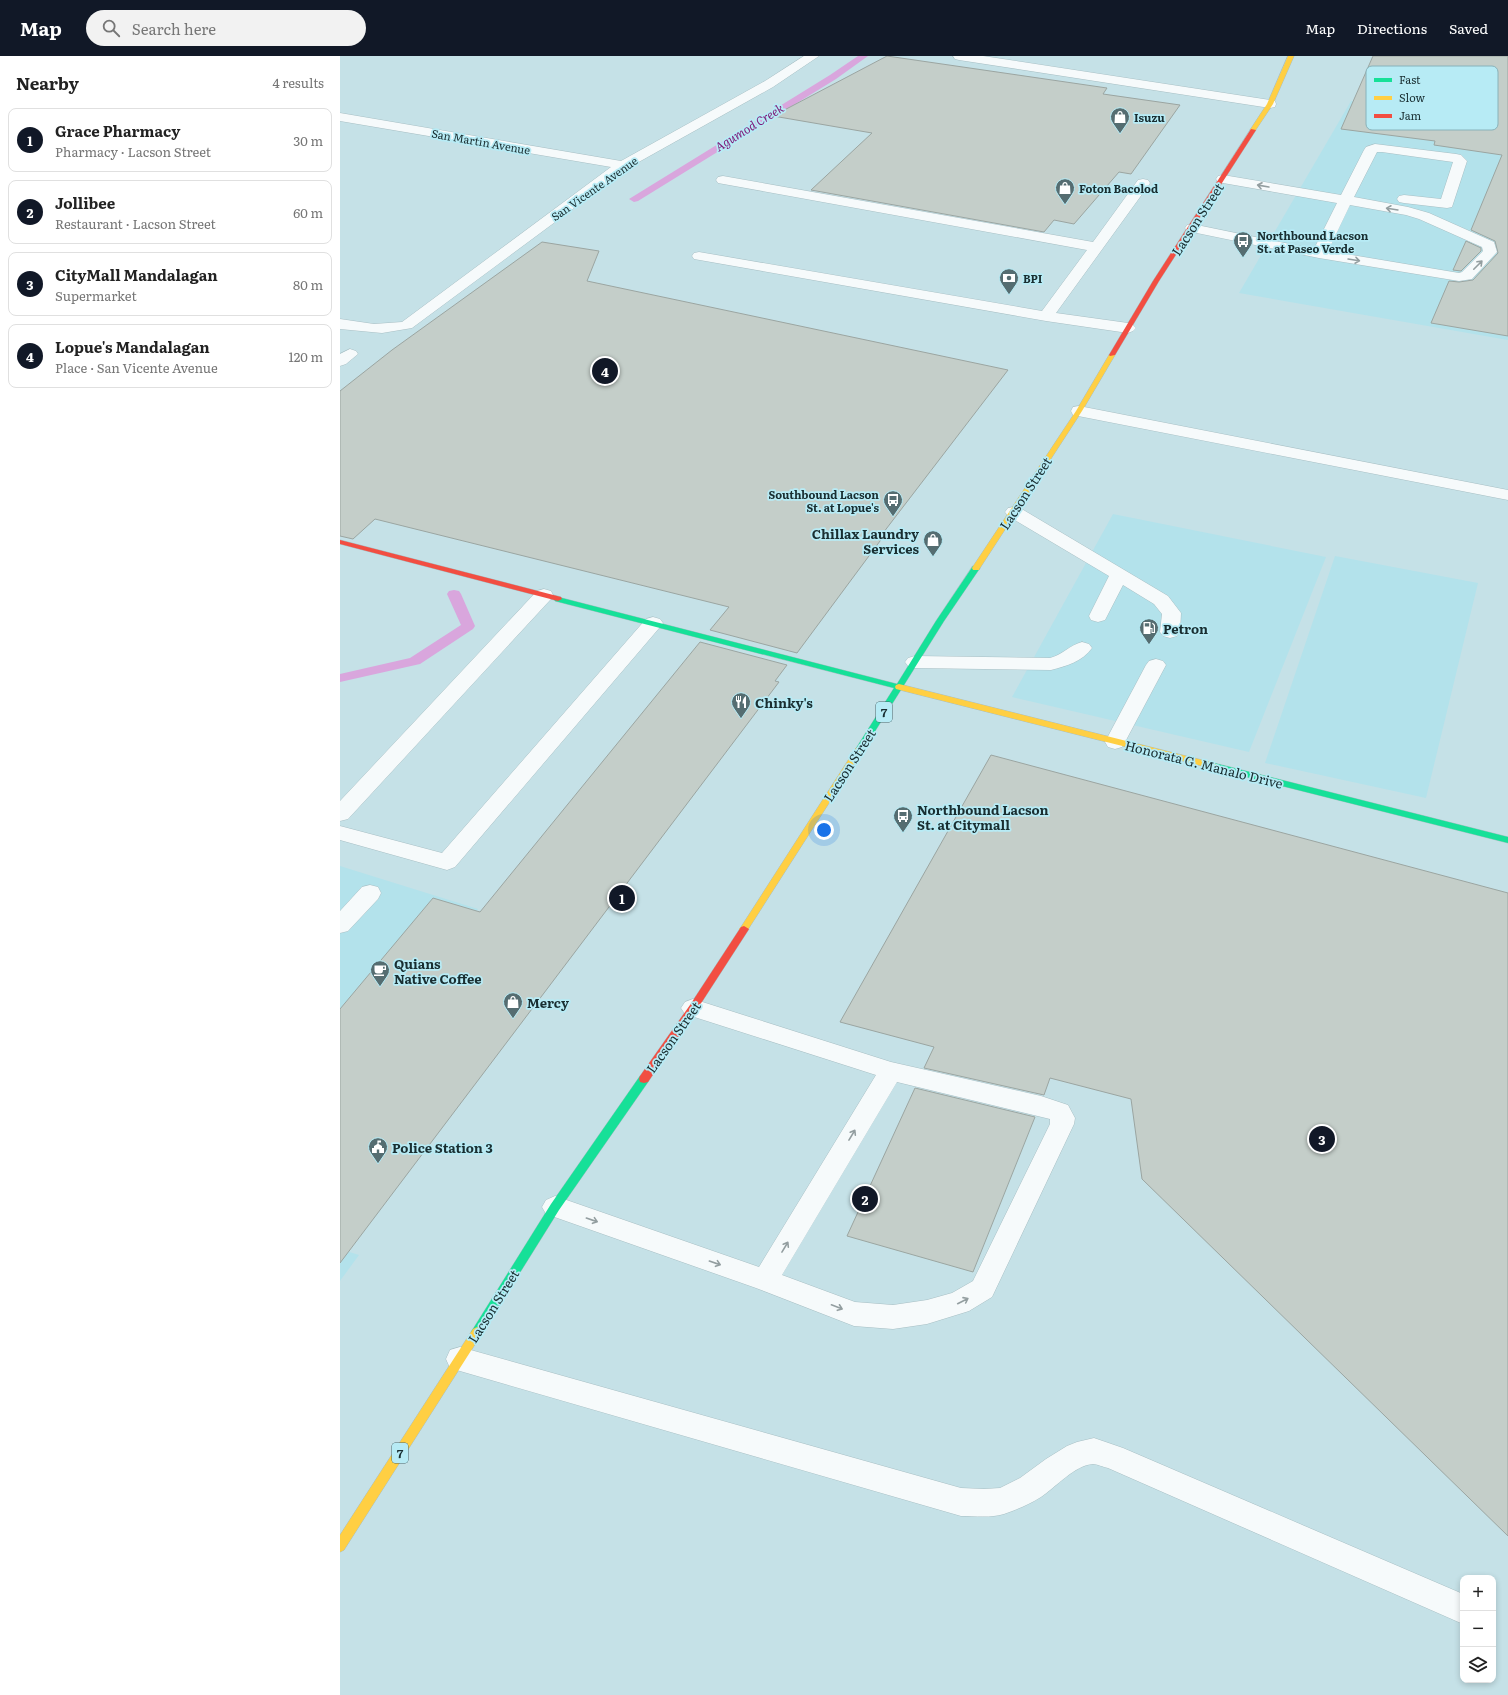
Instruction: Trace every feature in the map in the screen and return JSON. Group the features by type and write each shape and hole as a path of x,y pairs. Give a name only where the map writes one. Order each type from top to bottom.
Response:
{"main road":[{"name":"Lacson Street","path":"340,1546 555,1207 693,1008 900,687 940,621 1014,512 1079,411 1156,281 1192,228 1270,104 1291,56"},
{"name":"Honorata G. Manalo Drive","path":"340,542 1115,742 1508,840"}],"street":[{"name":"San Vicente Avenue","path":"340,324 378,330 388,330 407,325 623,165 769,84 813,56"},
{"path":"959,56 1270,104"},
{"name":"San Martin Avenue","path":"340,118 623,165"},
{"path":"1319,254 1347,196 1371,150 1375,148 1456,158 1460,160 1447,204 1347,196"},
{"path":"1192,228 1319,254 1459,277 1467,276 1490,252 1489,245 1424,216 1408,211 1347,196 1226,174"},
{"path":"723,180 1097,247"},
{"path":"1046,316 1143,183"},
{"path":"699,256 1046,316 1128,328"},
{"path":"1079,411 1508,495"},
{"path":"1014,512 1162,600 1172,613 1170,632"},
{"path":"1098,616 1119,574"},
{"path":"340,814 544,595"},
{"path":"340,833 447,862 653,623"},
{"path":"915,662 1051,664 1065,660 1082,648"},
{"path":"1115,742 1156,665"},
{"path":"340,926 370,893"},
{"path":"555,1207 765,1280 854,1314 893,1317 927,1312 959,1303 983,1289 1062,1124 1063,1118 1058,1112 1041,1106 891,1071 693,1008"},
{"path":"765,1280 891,1071"},
{"path":"460,1359 961,1502 984,1503 1002,1501 1030,1488 1056,1468 1077,1456 1094,1451 1113,1456 1460,1608"}],"shaded area":[{"path":"1351,101 1366,103 1366,130 1498,130 1498,123 1508,124 1508,340 1239,293"},
{"path":"1113,514 1326,557 1249,752 1012,697"},
{"path":"1335,556 1478,583 1426,798 1265,763"},
{"path":"340,866 478,909 340,1077"},
{"path":"340,1249 359,1255 340,1281"}],"building":[{"path":"887,56 1107,88 1103,94 1180,105 1131,174 1119,172 1074,224 1054,220 1044,232 811,190 872,133 773,116"},
{"path":"1373,56 1508,56 1508,336 1431,323 1449,281 1459,282 1473,280 1498,253 1495,241 1471,230 1502,155 1434,145 1435,141 1341,129 1366,72 1366,130 1498,130 1498,66 1369,66"},
{"path":"1466,241 1481,248 1481,251 1461,271 1453,270"},
{"path":"542,242 599,251 587,281 1008,370 880,537 883,537 797,653 710,630 729,607 375,519 353,539 340,536 340,391 392,350"},
{"path":"700,642 787,665 775,681 779,682 340,1263 340,1009 433,898 480,912"},
{"path":"991,755 1508,893 1508,1536 1142,1179 1131,1099 1050,1078 1044,1095 924,1068 934,1047 840,1022"},
{"path":"915,1088 1035,1117 973,1272 847,1236"}],"waterway":[{"name":"Agumod Creek","path":"634,199 833,77 864,56"},
{"name":"Agumod Creek","path":"340,678 415,661 468,626 454,594"}],"traffic: fast":[{"path":"859,750 940,621 976,568"},
{"path":"558,599 899,687"},
{"path":"1214,766 1508,840"},
{"path":"477,1332 555,1207 644,1079"}],"traffic: slow":[{"path":"1253,130 1270,104 1291,56"},
{"path":"976,568 1079,411 1112,355"},
{"path":"899,687 1214,766"},
{"path":"744,929 859,750"},
{"path":"340,1546 477,1332"}],"traffic: jam":[{"path":"1112,355 1156,281 1253,130"},
{"path":"340,542 558,599"},
{"path":"644,1079 693,1008 744,929"}],"place":[{"name":"Isuzu","path":"1120,134"},
{"name":"Foton Bacolod","path":"1065,205"},
{"name":"Northbound Lacson St. at Paseo Verde","path":"1243,258"},
{"name":"BPI","path":"1009,295"},
{"name":"Lopue's Mandalagan","path":"605,371"},
{"name":"Southbound Lacson St. at Lopue's","path":"893,517"},
{"name":"Chillax Laundry Services","path":"933,557"},
{"name":"Petron","path":"1149,645"},
{"name":"Chinky's","path":"741,719"},
{"name":"Northbound Lacson St. at Citymall","path":"903,833"},
{"name":"Grace Pharmacy","path":"622,898"},
{"name":"Quians Native Coffee","path":"380,987"},
{"name":"Mercy","path":"513,1019"},
{"name":"CityMall Mandalagan","path":"1322,1139"},
{"name":"Police Station 3","path":"378,1164"},
{"name":"Jollibee","path":"865,1199"}]}
